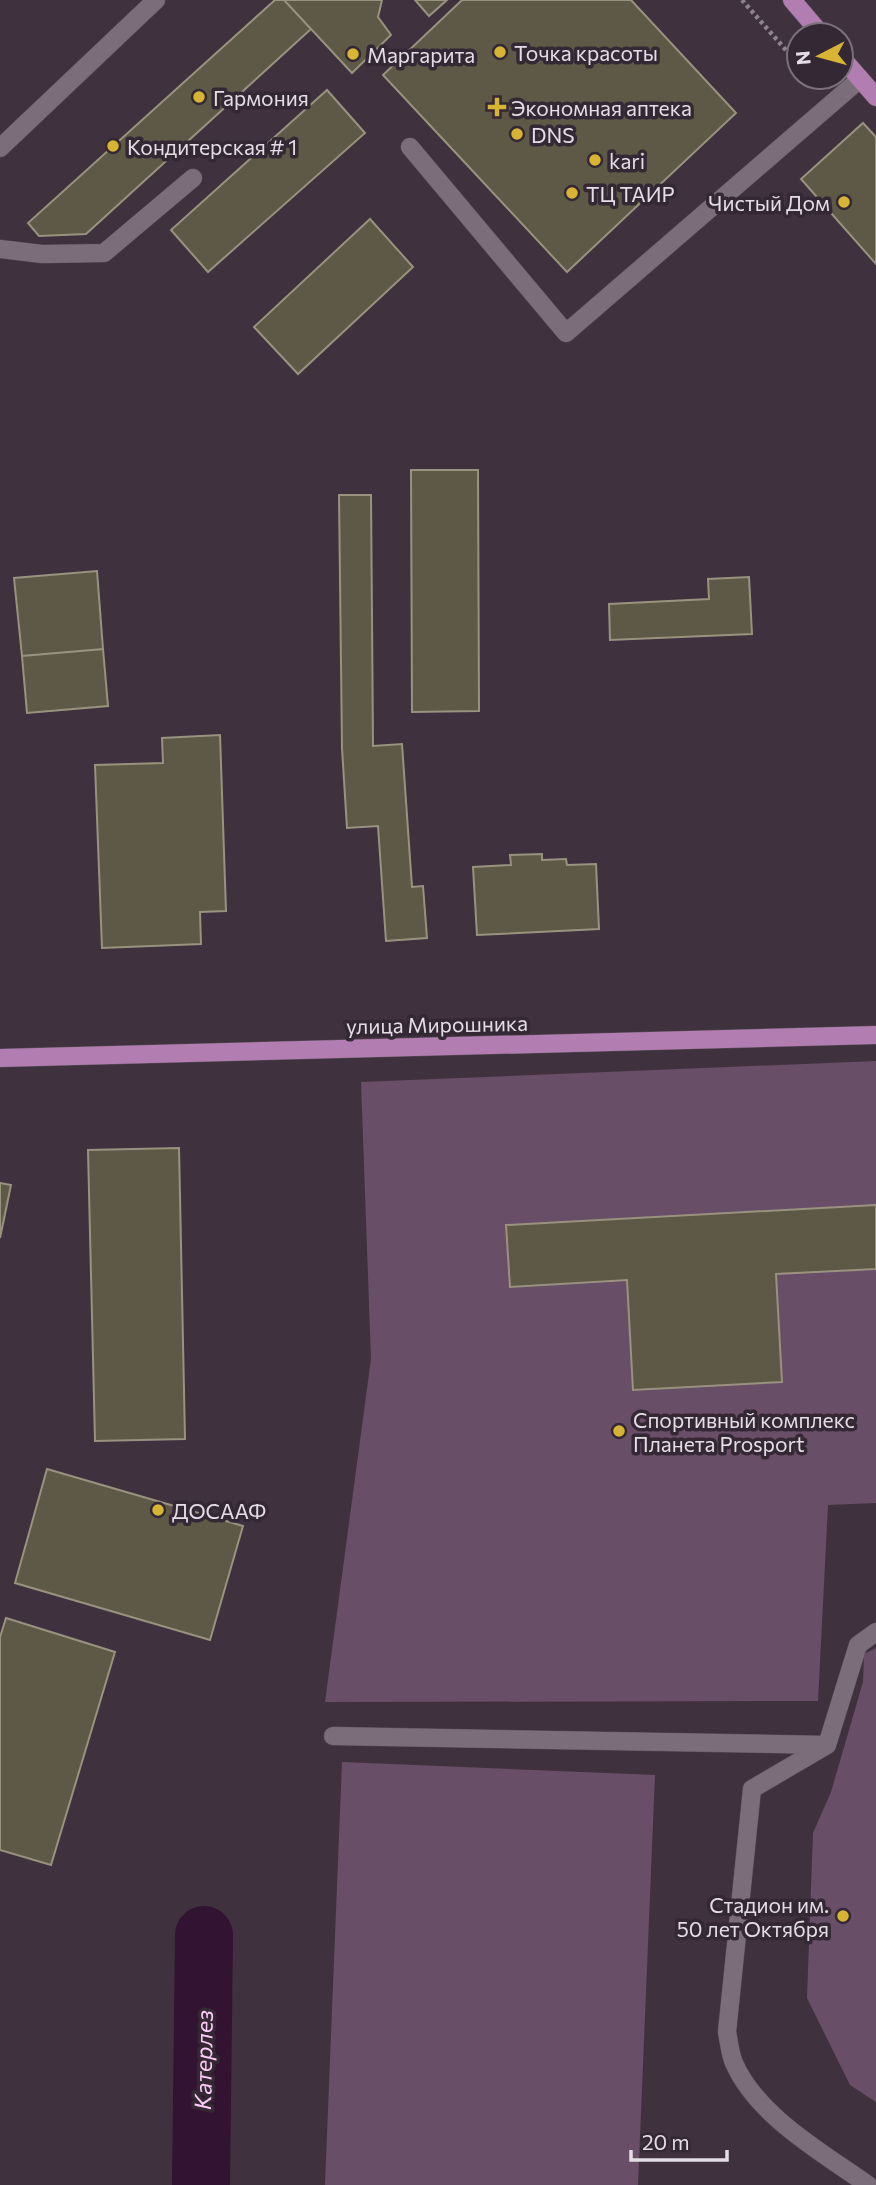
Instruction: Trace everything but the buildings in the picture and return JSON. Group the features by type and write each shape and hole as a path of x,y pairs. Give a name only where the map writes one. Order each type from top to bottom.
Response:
{"main road":[{"path":"792,0 810,21"},
{"path":"855,73 876,97"},
{"name":"улица Мирошника","path":"0,1058 876,1035"}],"lane":[{"path":"0,148 156,0"},
{"path":"410,147 566,333 860,79"},
{"path":"0,249 42,254 104,253 193,178"},
{"path":"868,2185 779,2120 751,2092 734,2063 727,2032 752,1789 827,1745 858,1644 876,1633"},
{"path":"333,1736 827,1745"}],"path":[{"path":"742,0 785,49"}],"shaded area":[{"name":"Спортивный комплекс Планета Prosport","path":"876,1061 876,1503 828,1505 818,1701 325,1702 371,1359 361,1082"},
{"name":"Стадион им. 50 лет Октября","path":"876,1648 876,2102 850,2085 807,1998 813,1833 831,1792 863,1682 864,1654"},
{"path":"342,1762 655,1775 638,2185 325,2185"}],"waterway":[{"name":"Катерлез","path":"201,2185 204,1935"}],"place":[{"name":"Точка красоты","path":"500,52"},
{"name":"Маргарита","path":"353,54"},
{"name":"Гармония","path":"199,97"},
{"name":"Экономная аптека","path":"497,107"},
{"name":"DNS","path":"517,134"},
{"name":"Кондитерская # 1","path":"113,146"},
{"name":"kari","path":"595,160"},
{"name":"ТЦ ТАИР","path":"572,193"},
{"name":"Чистый Дом","path":"844,202"},
{"name":"Спортивный комплекс Планета Prosport","path":"619,1431"},
{"name":"ДОСААФ","path":"158,1510"},
{"name":"Стадион им. 50 лет Октября","path":"843,1916"}]}
